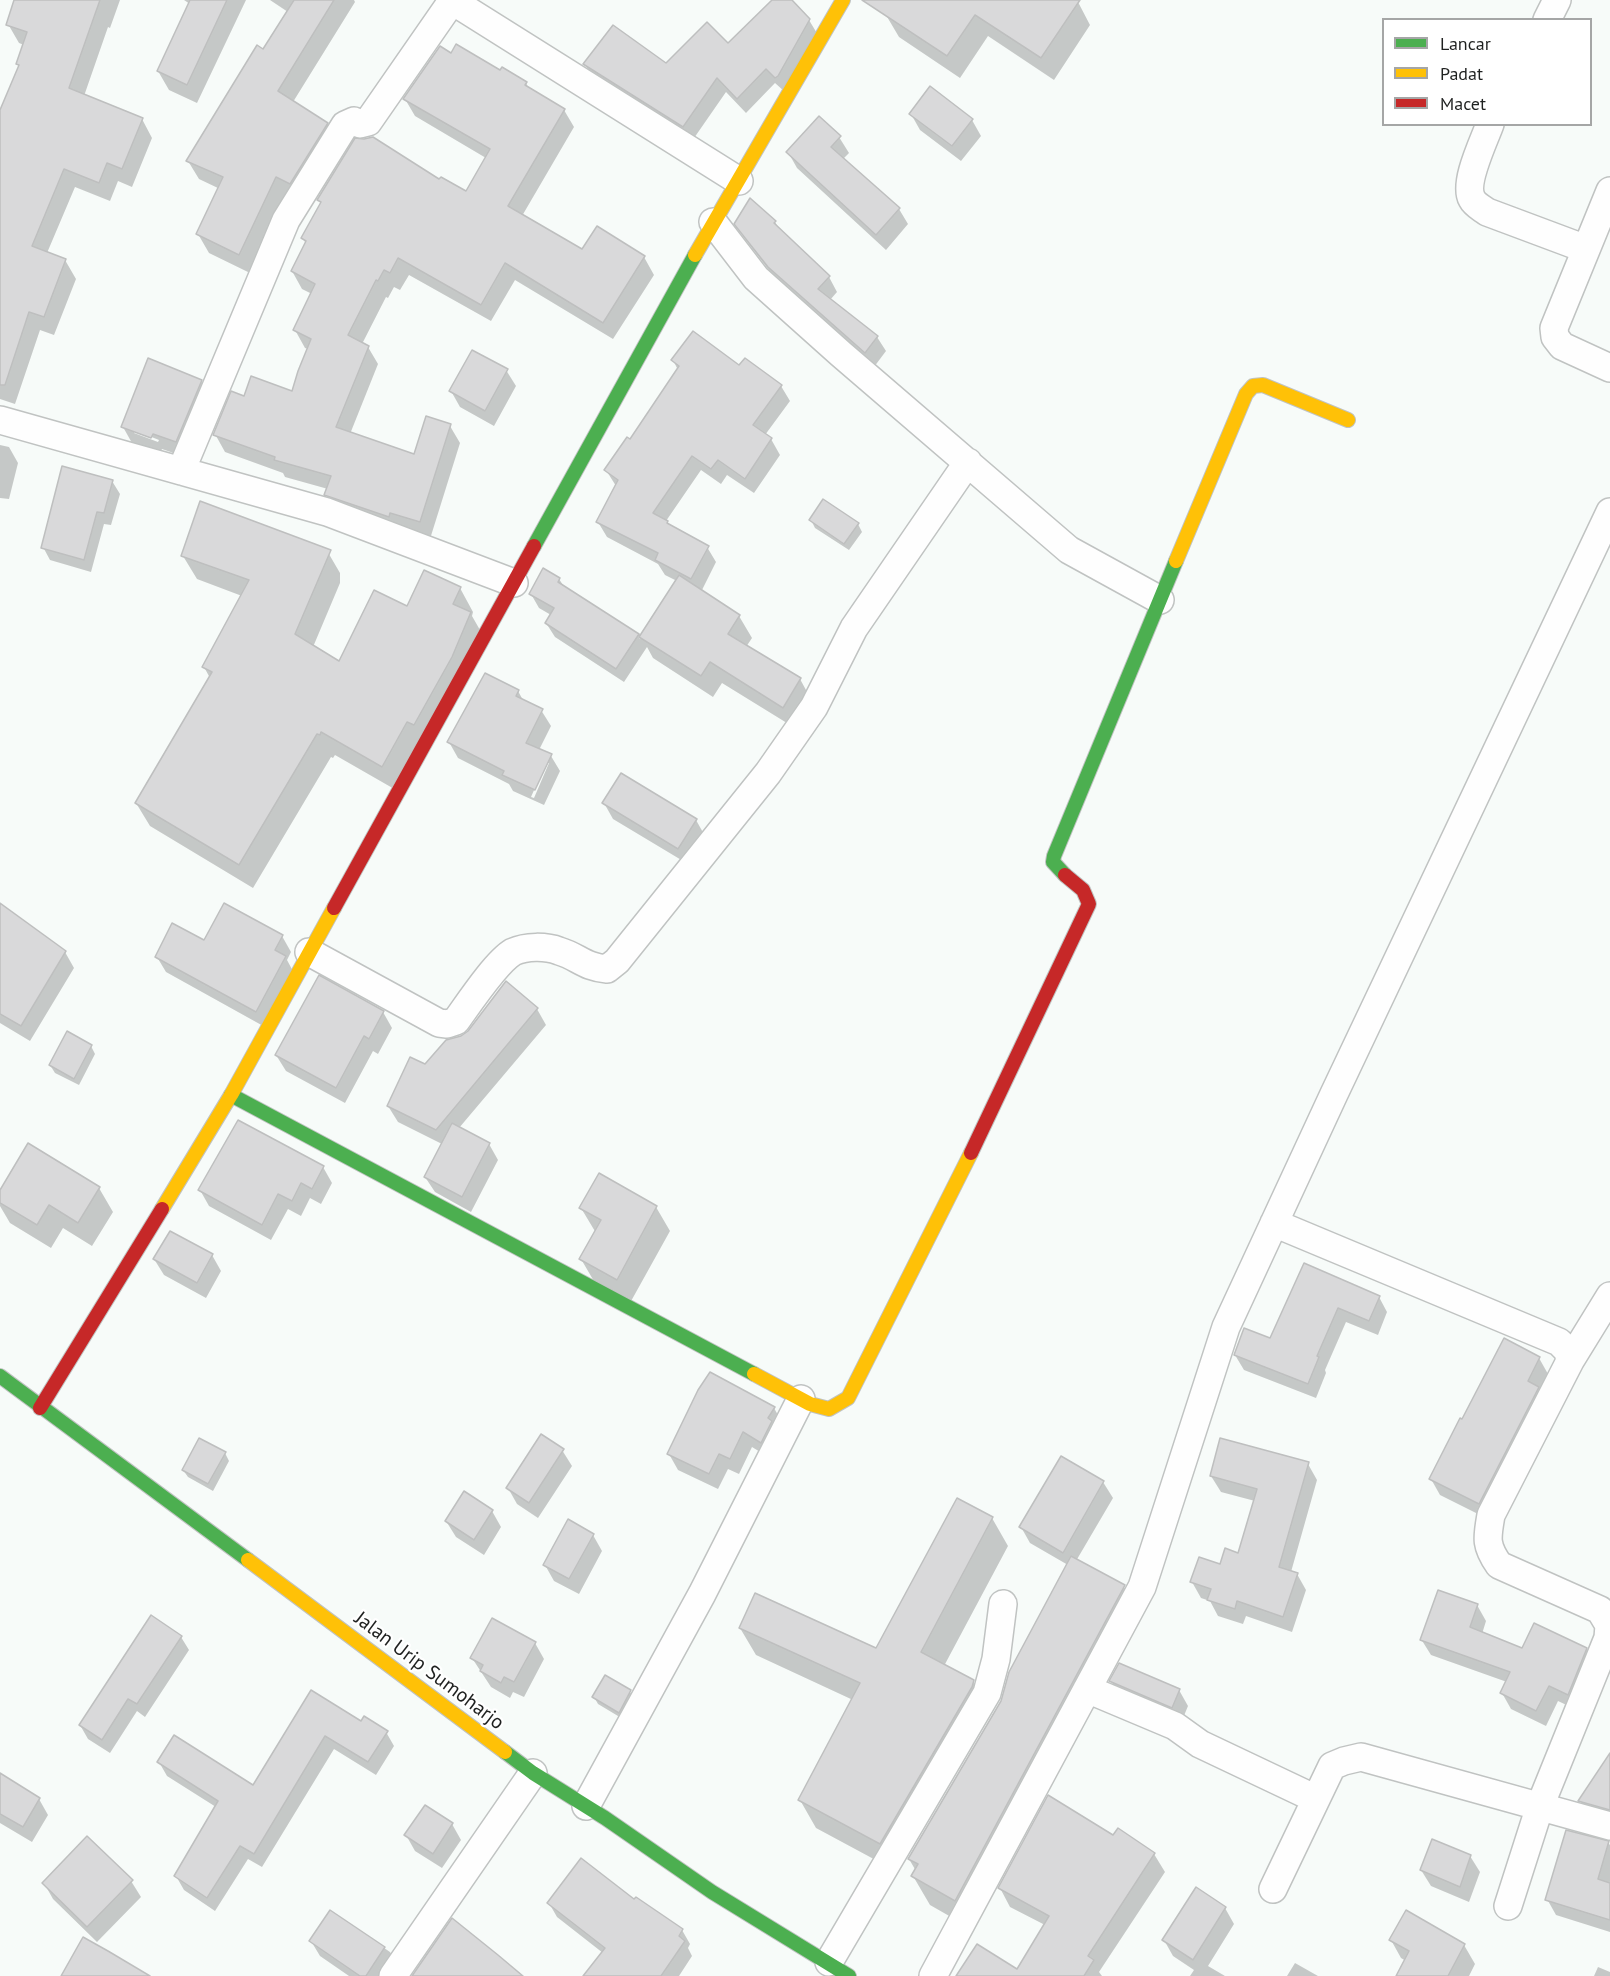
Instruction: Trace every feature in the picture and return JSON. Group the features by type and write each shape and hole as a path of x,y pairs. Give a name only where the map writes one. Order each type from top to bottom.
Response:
{"street":[{"path":"182,471 286,220 345,125 354,121 360,124 368,122 452,0 739,181"},
{"path":"40,1408 231,1095 713,222 843,0"},
{"path":"1548,18 1557,0"},
{"path":"1489,126 1473,170 1469,192 1473,202 1487,212 1586,249"},
{"path":"1610,191 1554,328 1555,337 1562,346 1610,368"},
{"path":"713,222 756,278 1069,550 1160,600"},
{"path":"231,1095 801,1399 829,1409 848,1398 966,1163 1089,904 1088,893 1080,885 1059,873 1053,862 1054,856 1246,394 1253,386 1263,385 1348,420"},
{"path":"0,420 327,512 514,583"},
{"path":"309,952 439,1023 447,1024 456,1020 510,954 519,950 534,947 559,951 592,967 607,969 617,961 768,773 814,707 854,628 968,462"},
{"path":"933,1976 1142,1587 1226,1327 1610,512"},
{"path":"1274,1223 1559,1342 1568,1351 1570,1362"},
{"path":"1508,1905 1540,1806 1608,1638 1609,1625 1600,1610 1499,1565 1489,1551 1488,1534 1491,1515 1570,1362 1610,1296"},
{"name":"Jalan Urip Sumoharjo","path":"0,1376 533,1773 586,1806 712,1892 839,1969"},
{"path":"586,1806 702,1594 801,1399"},
{"path":"839,1969 987,1693 996,1659 1003,1604"},
{"path":"1087,1689 1175,1726 1200,1744 1316,1799"},
{"path":"1273,1889 1332,1766 1361,1757 1610,1826"},
{"path":"393,1976 533,1773"}],"building":[{"path":"14,0 100,0 69,88 143,118 122,169 107,163 99,183 64,169 32,246 66,259 44,317 29,312 5,385 0,385 0,110 19,65 16,64 27,32 6,25"},
{"path":"190,0 227,0 187,85 157,71"},
{"path":"294,0 334,0 278,91 328,123 290,184 276,177 239,255 196,234 223,177 186,161 257,45 263,49"},
{"path":"772,0 792,0 810,19 778,76 775,78 766,69 737,99 717,78 683,127 583,64 613,25 666,63 707,22 728,43"},
{"path":"862,0 1080,0 1041,58 975,15 947,56"},
{"path":"456,44 500,70 502,67 527,82 525,85 565,109 508,206 582,249 597,226 645,256 603,323 505,263 481,305 398,258 390,273 384,270 378,281 376,280 348,335 369,346 336,427 414,454 426,416 451,424 420,522 390,513 389,517 324,495 331,476 274,460 275,457 213,435 231,391 244,396 251,376 292,391 311,339 293,330 315,284 291,271 306,241 301,238 321,202 317,200 355,138 373,137 439,179 441,177 466,191 490,149 403,99 440,46 451,53"},
{"path":"930,86 973,119 952,146 909,114"},
{"path":"819,116 841,136 831,147 900,208 876,235 786,152"},
{"path":"750,198 830,276 818,289 878,336 865,353 768,267 734,224"},
{"path":"693,331 739,365 745,358 782,385 753,425 772,438 745,479 718,460 711,469 692,456 653,513 709,546 691,579 655,560 658,553 596,522 618,480 604,470 627,437 630,439 679,366 671,360"},
{"path":"472,350 508,369 485,411 449,391"},
{"path":"148,358 202,380 176,442 153,434 151,438 121,427"},
{"path":"62,466 113,480 104,513 97,512 84,560 41,548"},
{"path":"823,499 859,523 844,544 809,520"},
{"path":"200,501 331,550 295,634 339,661 374,590 407,606 424,570 461,587 453,604 471,612 452,657 414,725 407,722 382,767 321,732 320,735 317,734 239,865 135,803 212,672 202,667 249,580 181,556"},
{"path":"543,568 560,578 558,582 639,634 616,669 545,623 554,608 529,594"},
{"path":"679,575 740,615 728,634 801,678 783,708 710,662 701,676 639,637"},
{"path":"485,673 519,690 516,696 543,709 526,743 552,754 535,790 502,775 504,771 447,742"},
{"path":"621,773 697,819 678,849 602,803"},
{"path":"0,903 66,951 21,1026 0,1014"},
{"path":"224,903 283,935 275,950 286,956 256,1012 155,957 172,923 204,940"},
{"path":"319,975 384,1011 369,1039 364,1036 336,1088 275,1055"},
{"path":"506,981 538,1008 436,1130 387,1106 410,1057 425,1064 446,1040 461,1036 468,1031"},
{"path":"67,1031 92,1045 74,1079 49,1065"},
{"path":"238,1120 324,1166 312,1189 301,1183 292,1201 278,1194 262,1225 198,1190"},
{"path":"452,1123 490,1143 462,1197 424,1177"},
{"path":"28,1143 100,1187 78,1223 49,1205 37,1225 0,1203 0,1190"},
{"path":"599,1173 657,1206 617,1280 579,1259 601,1220 579,1208"},
{"path":"170,1231 213,1254 197,1283 153,1259"},
{"path":"1304,1263 1380,1296 1369,1321 1338,1308 1317,1356 1319,1357 1308,1384 1234,1355 1244,1328 1270,1338"},
{"path":"1504,1338 1540,1357 1528,1381 1539,1387 1479,1504 1429,1479"},
{"path":"710,1372 775,1407 768,1418 772,1421 761,1443 743,1432 730,1459 719,1454 709,1474 667,1454 698,1390"},
{"path":"541,1434 564,1449 529,1503 506,1488"},
{"path":"199,1438 226,1452 208,1484 182,1470"},
{"path":"1220,1438 1309,1462 1279,1567 1298,1573 1283,1617 1237,1601 1235,1609 1207,1600 1211,1589 1190,1582 1199,1557 1220,1564 1225,1548 1238,1553 1257,1489 1210,1476"},
{"path":"1061,1456 1104,1481 1063,1553 1019,1527"},
{"path":"464,1491 493,1510 474,1540 445,1521"},
{"path":"957,1498 993,1517 921,1652 974,1680 880,1844 798,1800 860,1683 739,1628 755,1593 876,1648"},
{"path":"568,1519 594,1534 569,1579 543,1565"},
{"path":"1071,1556 1125,1585 955,1901 911,1876 918,1864 908,1859 1001,1701 1009,1672"},
{"path":"1438,1590 1478,1604 1470,1627 1522,1648 1534,1623 1587,1648 1568,1695 1549,1686 1536,1711 1500,1693 1510,1672 1420,1640"},
{"path":"151,1615 182,1636 137,1704 128,1699 102,1740 79,1725"},
{"path":"492,1618 536,1642 514,1682 504,1677 501,1683 480,1671 483,1665 470,1658"},
{"path":"1119,1663 1180,1689 1172,1708 1109,1681"},
{"path":"605,1675 631,1690 619,1713 592,1697"},
{"path":"311,1690 361,1721 364,1716 388,1731 368,1762 325,1736 254,1854 240,1846 207,1898 174,1876 218,1801 157,1762 174,1735 253,1785"},
{"path":"1610,1753 1610,1810 1578,1801"},
{"path":"0,1773 40,1798 23,1827 0,1814"},
{"path":"1048,1795 1113,1835 1118,1828 1155,1853 1088,1956 1094,1960 1084,1976 956,1976 977,1944 1017,1969 1049,1916 998,1888"},
{"path":"425,1805 453,1823 433,1854 404,1835"},
{"path":"1566,1830 1609,1841 1598,1879 1610,1883 1610,1920 1545,1900"},
{"path":"87,1836 133,1880 87,1927 42,1883"},
{"path":"1432,1839 1471,1855 1460,1887 1420,1870"},
{"path":"581,1858 634,1899 636,1897 683,1929 679,1936 685,1941 661,1976 583,1976 605,1948 547,1903"},
{"path":"1196,1887 1226,1907 1193,1960 1162,1940"},
{"path":"330,1910 385,1947 366,1976 360,1976 309,1941"},
{"path":"1406,1910 1465,1944 1448,1976 1396,1976 1409,1951 1389,1940"},
{"path":"452,1918 498,1955 523,1976 412,1976"},
{"path":"83,1937 108,1951 150,1976 61,1976"}],"traffic: fast":[{"path":"534,546 695,255"},
{"path":"1065,875 1053,862 1054,856 1176,561"},
{"path":"231,1095 754,1374"},
{"path":"0,1376 248,1560"},
{"path":"505,1752 712,1892 849,1976"}],"traffic: slow":[{"path":"695,255 843,0"},
{"path":"1176,561 1246,394 1253,386 1263,385 1348,420"},
{"path":"162,1209 231,1095 334,908"},
{"path":"754,1374 810,1404 829,1409 848,1398 971,1153"},
{"path":"248,1560 505,1752"}],"traffic: jam":[{"path":"334,908 534,546"},
{"path":"971,1153 1089,904 1083,890 1065,875"},
{"path":"40,1408 162,1209"}]}
